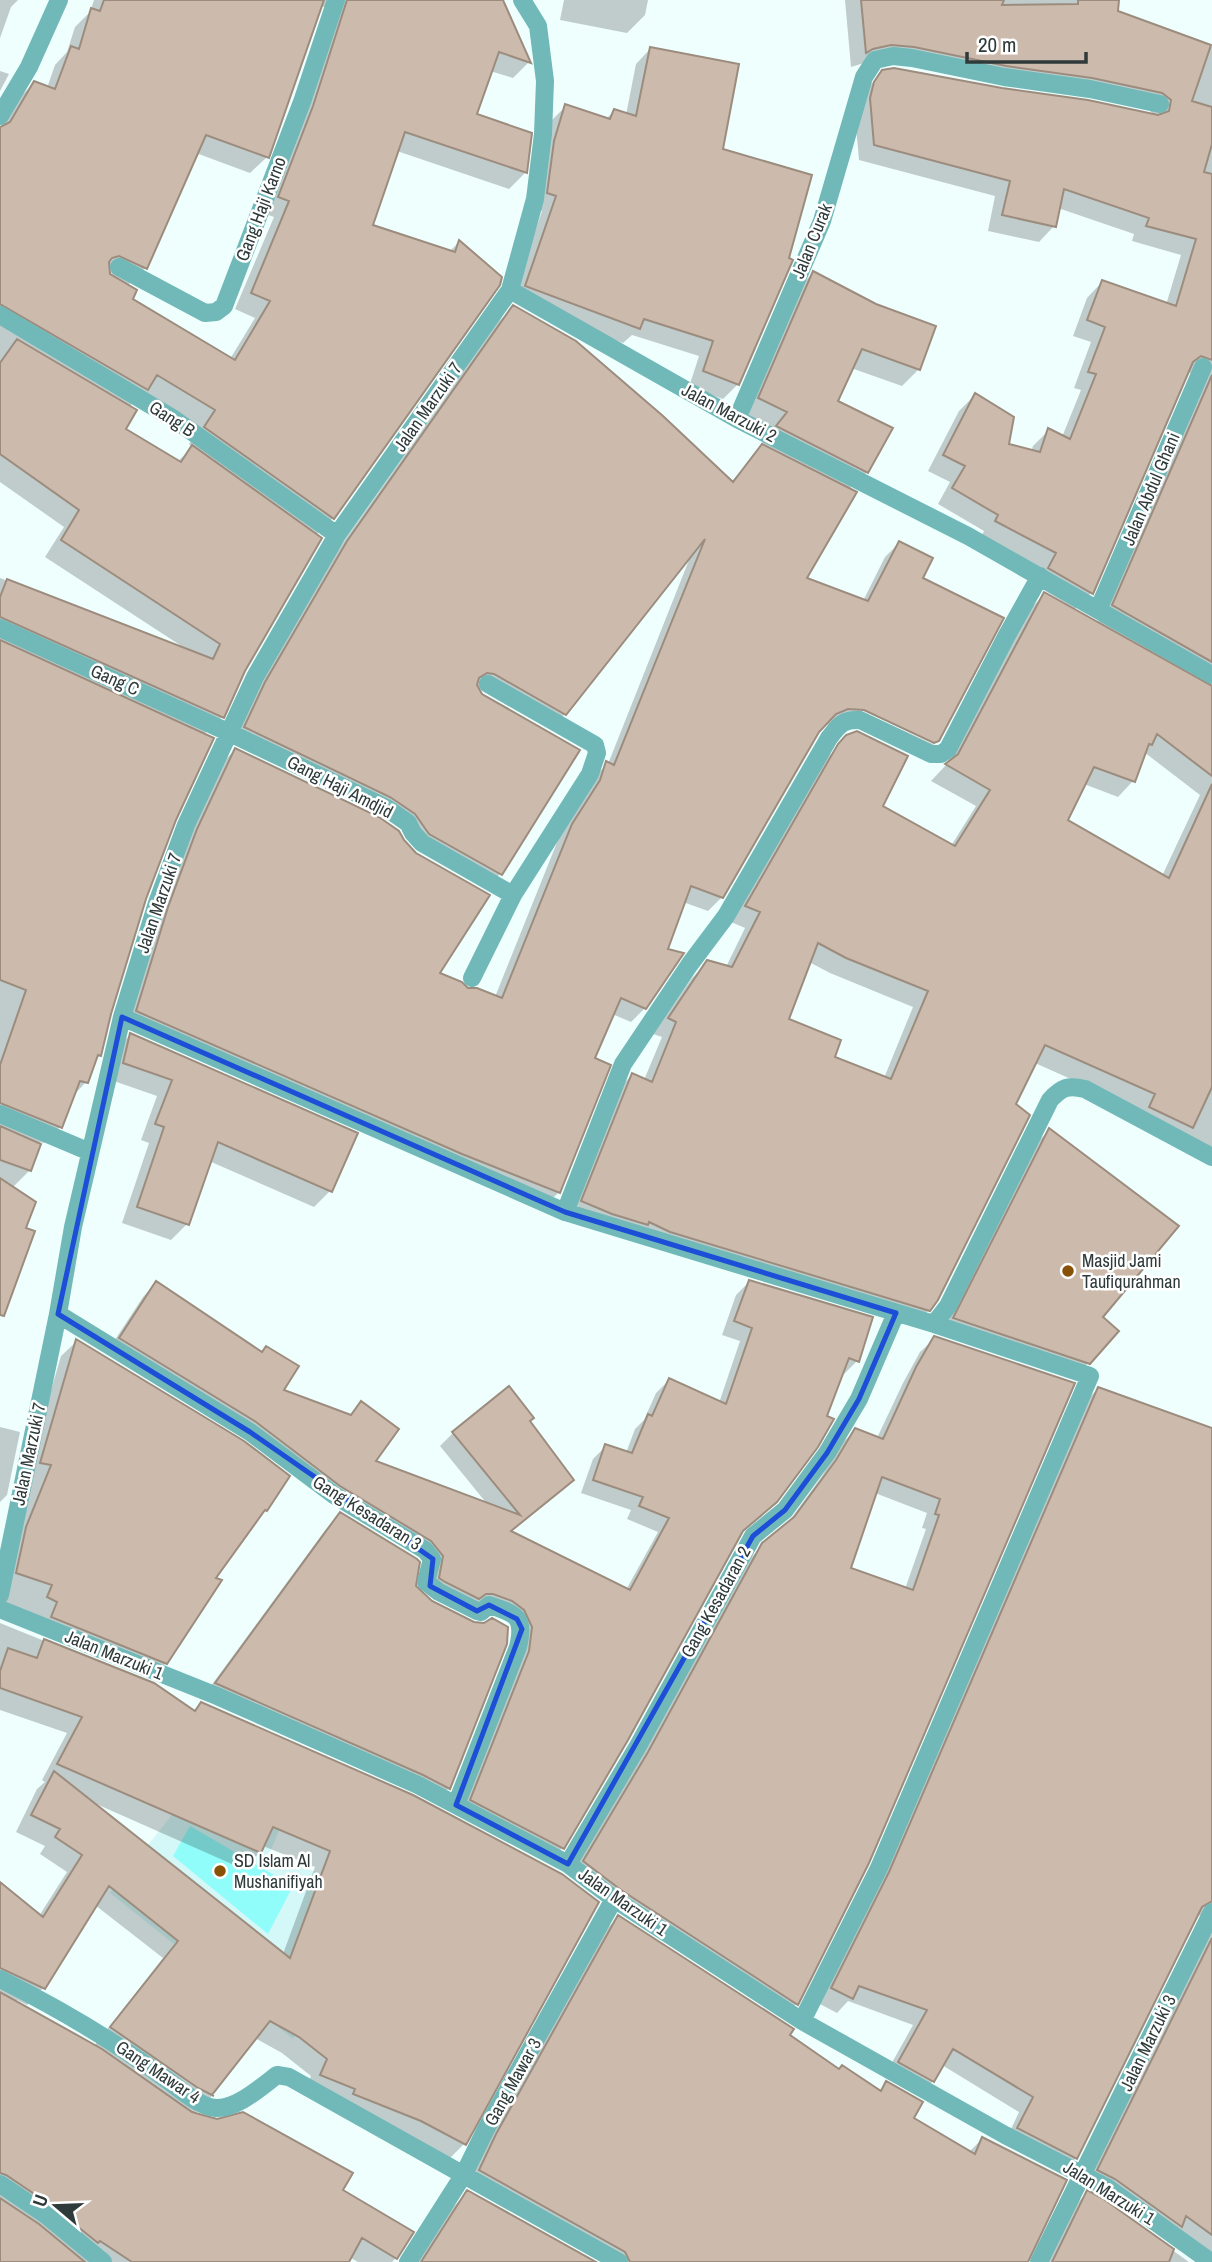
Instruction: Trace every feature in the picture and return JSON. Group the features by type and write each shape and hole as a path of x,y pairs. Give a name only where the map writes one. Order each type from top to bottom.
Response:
{"street":[{"path":"0,116 29,67 59,0"},
{"name":"Gang Haji Karno","path":"119,267 205,313 216,312 224,306 302,103 336,0"},
{"path":"510,290 535,199 545,81 538,26 522,0"},
{"name":"Jalan Curak","path":"737,419 822,220 864,77 875,60 893,56 912,58 1160,104"},
{"name":"Jalan Marzuki 2","path":"510,290 737,419 907,503 1212,675"},
{"name":"Jalan Marzuki 7","path":"0,1595 58,1314 73,1227 122,1017 186,825 255,677 337,535 510,290"},
{"name":"Gang B","path":"0,315 174,419 337,535"},
{"name":"Jalan Abdul Ghani","path":"1098,610 1203,367"},
{"path":"565,1212 623,1064 690,964 726,916 829,738 840,724 848,720 860,720 931,754 941,754 948,749 1040,576"},
{"name":"Gang C","path":"0,628 230,733"},
{"path":"472,978 513,895 590,774 597,753 594,745 488,684"},
{"name":"Gang Haji Amdjid","path":"230,733 385,807 408,823 422,843 513,895"},
{"path":"122,1017 565,1212 934,1324 1090,1376 879,1868 802,2021"},
{"path":"934,1324 948,1306 1050,1100 1061,1088 1070,1086 1085,1089 1212,1157"},
{"path":"0,1114 90,1152"},
{"name":"Gang Kesadaran 2","path":"568,1864 638,1746 753,1536 785,1510 827,1453 859,1399 896,1313"},
{"name":"Gang Kesadaran 3","path":"58,1314 250,1432 334,1495 425,1550 432,1559 426,1582 439,1592 477,1611 481,1612 489,1605 517,1619 522,1629 518,1647 456,1805"},
{"name":"Jalan Marzuki 1","path":"0,1609 218,1696 418,1786 568,1864 614,1899 802,2021 993,2129 1084,2175 1153,2219 1211,2262"},
{"name":"Gang Mawar 3","path":"408,2262 464,2174 486,2129 614,1899"},
{"name":"Jalan Marzuki 3","path":"1039,2262 1212,1912"},
{"name":"Gang Mawar 4","path":"0,1979 57,2008 124,2048 206,2105 226,2107 282,2074 464,2174"},
{"path":"464,2174 619,2262"},
{"path":"0,2184 46,2215 103,2262"}],"highlighted area":[{"path":"122,1017 565,1212 896,1313 859,1399 827,1453 785,1510 753,1536 568,1864 456,1805 522,1629 517,1619 498,1608 489,1605 477,1611 430,1586 433,1559 250,1432 58,1314"}],"shaded area":[{"name":"SD Islam Al Mushanifiyah","path":"311,1753 269,1855 354,1886 324,1987 293,2039 110,1893 187,1796"},
{"path":"190,1826 293,1886 268,1934 173,1856"}],"building":[{"path":"104,0 324,0 269,158 206,135 147,269 119,256 109,262 110,274 137,290 133,299 235,360 270,301 251,293 289,201 278,197 313,106 347,0 503,0 531,63 499,52 477,114 532,133 527,173 405,132 373,225 455,252 459,240 502,277 500,285 334,519 204,427 215,410 157,375 148,390 0,304 0,127 10,122 34,81 55,89 71,46 79,49 91,8 100,11"},
{"path":"861,0 1004,0 1002,5 1078,4 1078,0 1119,0 1118,11 1211,45 1192,101 1212,107 1212,144 1204,172 1212,174 1212,360 1201,356 1193,362 1093,594 1048,568 1056,553 995,521 998,515 952,488 965,466 943,455 975,393 1014,417 1009,444 1040,452 1048,428 1070,439 1096,374 1088,372 1105,327 1087,320 1102,280 1176,306 1196,239 1146,226 1149,218 1064,189 1056,227 1002,215 1010,181 874,145 870,98 874,82 882,70 894,68 1002,88 1088,100 1158,115 1169,111 1171,100 1162,93 1092,78 1006,66 914,47 891,45 866,53"},
{"path":"650,47 739,64 723,149 812,175 789,258 793,260 739,385 703,371 713,341 644,319 640,329 525,286 556,196 547,193 554,141 565,104 610,119 614,109 636,116"},
{"path":"813,271 876,304 936,326 920,370 862,349 838,401 893,428 868,473 776,426 787,412 758,398"},
{"path":"513,305 576,341 663,416 733,482 762,444 857,492 807,578 868,601 899,541 933,558 923,578 1004,618 939,741 934,743 864,710 848,709 836,714 819,732 723,898 691,886 668,949 684,953 646,1009 621,998 595,1058 611,1065 560,1193 462,1154 136,1011 168,907 197,829 235,748 379,817 399,831 416,853 490,895 440,973 462,982 468,988 477,988 502,998 572,824 600,780 606,761 614,765 705,539 566,715 494,674 487,673 479,678 477,685 482,694 580,750 502,875 429,834 415,814 390,797 244,727 265,682 347,541"},
{"path":"17,339 137,410 126,429 181,462 192,445 322,538 245,671 224,718 0,617 0,597 7,579 213,659 220,644 61,540 79,510 0,454 0,363"},
{"path":"1212,375 1212,662 1112,605"},
{"path":"1044,592 1212,686 1212,776 1157,734 1152,745 1149,744 1135,782 1094,767 1068,820 1169,878 1212,784 1212,1087 1193,1128 1149,1107 1155,1094 1045,1045 1016,1104 1030,1115 938,1300 930,1311 670,1232 649,1222 648,1225 612,1214 581,1201 632,1073 652,1082 676,1022 668,1018 707,960 732,967 760,912 745,906 838,744 846,735 857,731 908,756 883,806 955,846 990,790 945,764 958,754","holes":["818,943 846,958 928,991 891,1079 835,1057 841,1040 789,1019"]},
{"path":"0,640 214,738 176,820 146,899 101,1056 98,1055 88,1083 80,1081 62,1128 0,1103 0,1065 26,990 0,980"},
{"path":"130,1033 358,1133 332,1192 218,1142 189,1225 137,1207 164,1127 155,1124 172,1080 123,1063"},
{"path":"0,1126 41,1144 31,1171 0,1160"},
{"name":"Masjid Jami Taufiqurahman","path":"1049,1128 1179,1226 1103,1317 1119,1331 1090,1364 953,1318"},
{"path":"0,1178 36,1202 26,1228 35,1231 4,1316 0,1315"},
{"path":"749,1280 873,1317 859,1362 849,1358 827,1416 834,1419 818,1447 777,1502 743,1531 628,1740 564,1849 470,1800 529,1651 532,1627 524,1610 512,1601 493,1594 486,1594 479,1599 439,1578 443,1556 431,1541 340,1486 256,1422 119,1338 156,1281 262,1352 266,1346 299,1366 284,1390 351,1415 361,1401 399,1429 376,1461 520,1515 452,1432 509,1386 534,1418 530,1421 574,1480 511,1531 630,1590 669,1518 639,1506 643,1497 593,1480 605,1444 632,1453 648,1414 652,1416 669,1378 726,1404 752,1328 734,1321"},
{"path":"934,1336 1075,1383 869,1863 798,2005 621,1890 583,1861 648,1752 762,1543 794,1517 836,1460 855,1428 883,1439 916,1367","holes":["882,1477 940,1499 935,1514 939,1515 913,1590 851,1568"]},
{"path":"76,1339 244,1441 290,1476 216,1578 222,1580 167,1664 51,1617 57,1602 47,1597 52,1585 16,1573 26,1527 51,1465 40,1463"},
{"path":"1098,1387 1212,1428 1212,1901 1202,1907 1077,2159 1017,2128 1033,2097 953,2049 934,2082 898,2062 927,2010 859,1986 853,1999 831,1988 889,1872"},
{"path":"340,1512 417,1559 420,1562 416,1586 432,1601 474,1622 484,1623 492,1618 508,1627 507,1644 450,1789 215,1683"},
{"path":"44,1639 154,1683 195,1711 201,1702 413,1795 562,1874 599,1902 466,2145 421,2121 353,2094 355,2089 320,2075 327,2059 299,2037 270,2021 212,2095 110,2027 178,1941 109,1886 45,1989 0,1968 0,1882 43,1917 82,1855 55,1837 60,1829 31,1815 54,1771 290,1958 330,1851 273,1827 261,1853 57,1764 82,1717 0,1688 0,1671 8,1648 37,1658"},
{"path":"618,1915 794,2029 790,2035 839,2069 842,2065 881,2091 886,2081 923,2102 914,2118 975,2154 982,2137 1067,2180 1028,2262 630,2262 625,2252 479,2170 496,2134"},
{"path":"1212,1938 1212,2235 1186,2216 1182,2227 1115,2179 1097,2170"},
{"path":"0,1992 102,2049 192,2112 217,2119 243,2112 353,2173 343,2190 414,2232 397,2259 362,2238 349,2262 132,2262 100,2241 98,2243 52,2206 0,2173"},
{"path":"467,2190 596,2262 421,2262"},
{"path":"1087,2190 1174,2249 1169,2262 1052,2262"},
{"path":"0,2198 39,2224 85,2262 0,2262"}],"place":[{"name":"Masjid Jami Taufiqurahman","path":"1068,1271"},
{"name":"SD Islam Al Mushanifiyah","path":"220,1871"}]}
